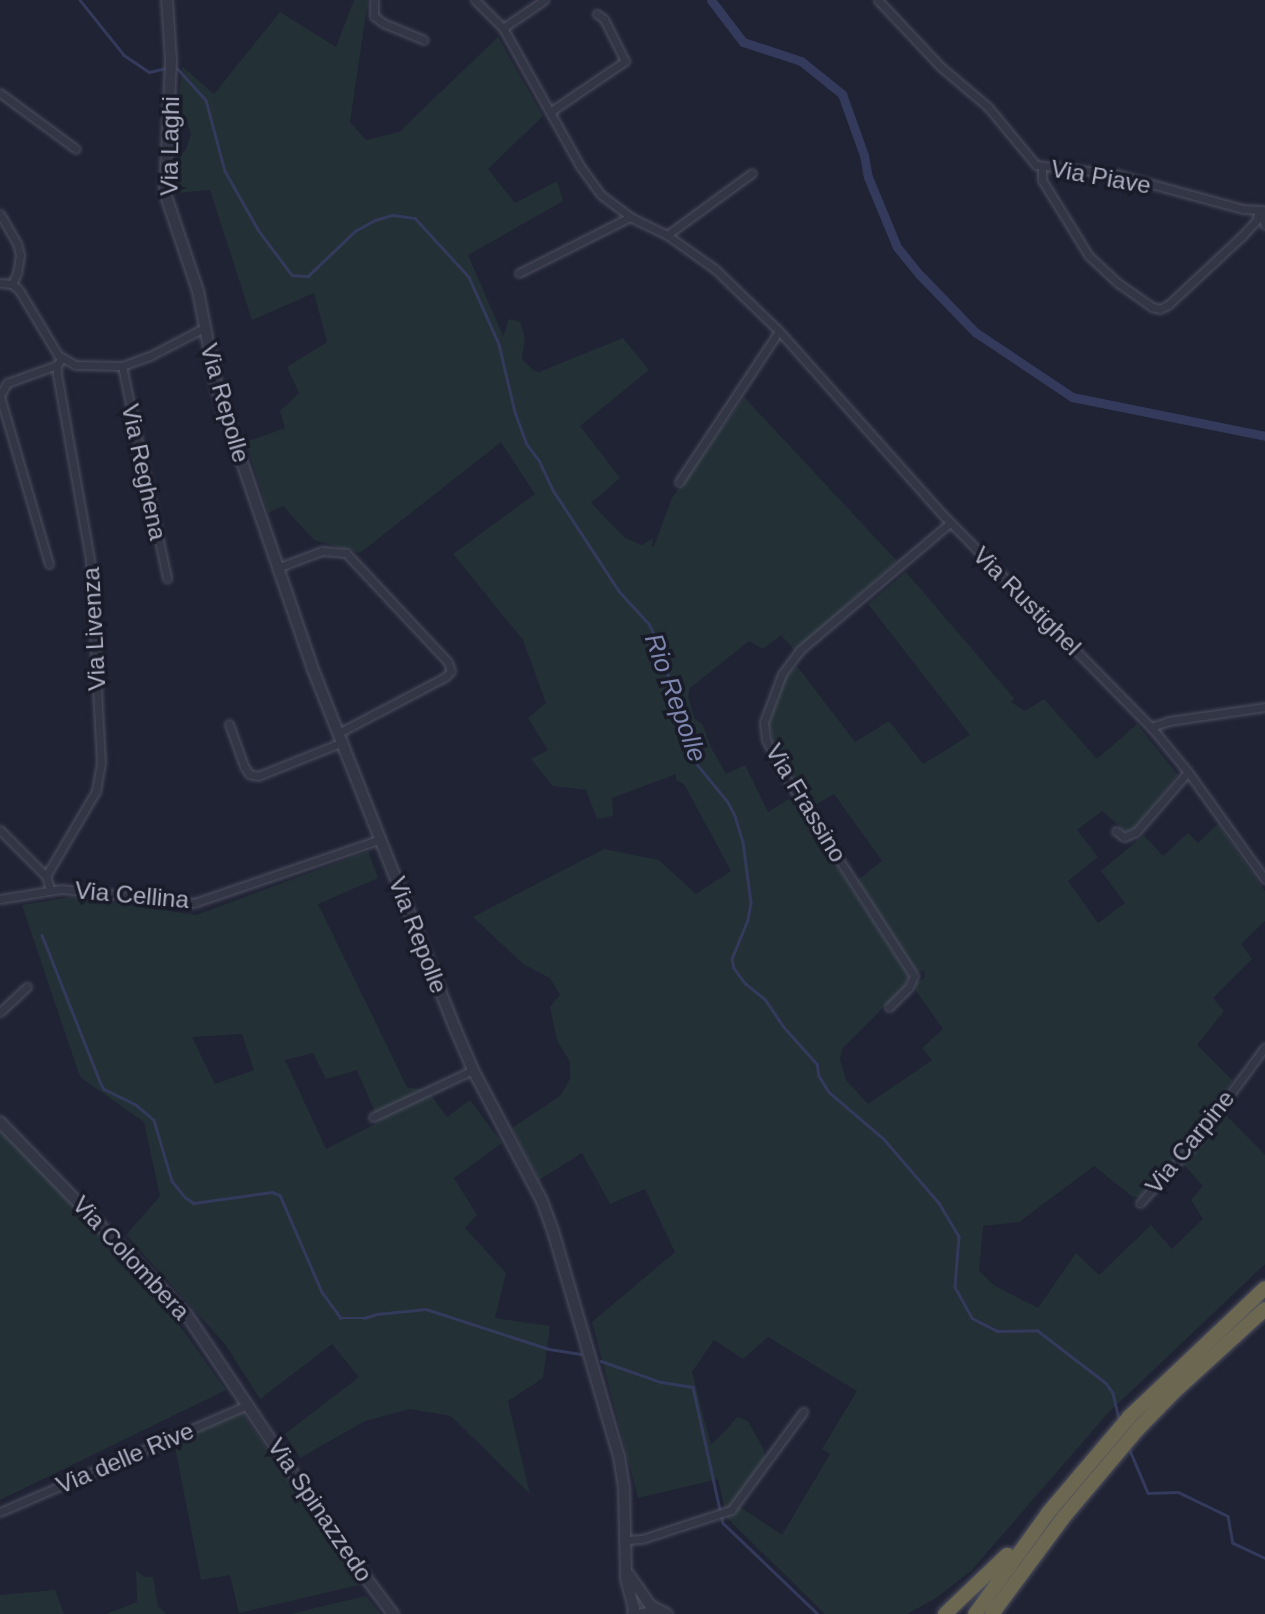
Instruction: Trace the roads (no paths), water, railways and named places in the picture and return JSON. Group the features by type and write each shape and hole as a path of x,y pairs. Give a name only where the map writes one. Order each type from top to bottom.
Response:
{"highway":[{"path":"975,1614 1048,1513 1265,1288"},
{"path":"1144,1412 1265,1309"},
{"path":"945,1614 988,1576 1057,1491 1098,1460"},
{"path":"992,1614 1062,1518 1098,1460"}],"street":[{"name":"Via Laghi","path":"167,0 171,79 165,193 198,291 204,328"},
{"path":"374,0 374,16 383,23 424,40"},
{"name":"Via Rustighel","path":"475,0 503,28 580,166 600,194 630,217 667,235 715,269 779,331 950,523 1151,727 1188,772 1265,879"},
{"path":"503,28 544,0"},
{"name":"Via Piave","path":"878,0 942,67 988,107 1032,161 1042,167 1115,174 1262,210"},
{"path":"550,112 625,61 604,19 597,14"},
{"path":"0,93 76,149"},
{"path":"1042,167 1042,180 1088,256 1118,284 1152,307 1160,309 1168,305 1242,236 1262,210"},
{"path":"667,235 752,173"},
{"path":"1262,210 1265,225"},
{"path":"0,214 17,243 18,273 12,284"},
{"path":"519,273 630,217"},
{"path":"0,283 12,284 28,300 59,361"},
{"path":"48,564 0,396 7,383 59,361 75,365 122,366 150,356 204,328"},
{"name":"Via Repolle","path":"204,328 217,389 277,568 341,738 473,1070 542,1201 553,1231 613,1429 624,1488 625,1568 633,1614"},
{"path":"679,482 779,331"},
{"name":"Via Livenza","path":"46,876 96,791 101,762 90,559 59,361"},
{"name":"Via Reghena","path":"122,366 167,578"},
{"name":"Via Frassino","path":"889,1007 909,987 914,976 783,773 766,739 764,722 782,674 800,650 950,523"},
{"path":"229,724 244,766 249,774 258,776 341,738 451,671 448,662 346,554 322,551 277,568"},
{"path":"1151,727 1168,721 1265,707"},
{"path":"1116,831 1124,836 1136,832 1188,772"},
{"path":"0,830 46,876 50,889"},
{"name":"Via Cellina","path":"0,899 50,889 194,903 381,839"},
{"path":"0,1012 27,987"},
{"name":"Via Carpine","path":"1140,1203 1191,1147 1265,1047"},
{"path":"373,1117 473,1070"},
{"name":"Via Colombera","path":"0,1122 187,1315 249,1405"},
{"name":"Via delle Rive","path":"0,1512 249,1405"},
{"name":"Via Spinazzedo","path":"249,1405 339,1542 393,1614"},
{"path":"626,1540 642,1539 732,1510 803,1412"},
{"path":"625,1568 651,1606 667,1614"},
{"path":"642,1614 653,1611 667,1614"}],"waterway":[{"name":"Rio Repolle","path":"80,0 124,55 149,72 166,68"},
{"path":"711,0 743,42 801,61 842,94 864,155 868,177 897,247 975,332 1072,397 1265,436"},
{"name":"Rio Repolle","path":"173,69 178,69 206,100 225,171 259,231 292,275 308,276 355,231 375,220 393,215 415,218 469,277 499,344 515,412 526,443 539,460 553,490 619,591 649,624 657,640 696,763 728,802 735,816 743,842 751,903 748,920 732,959 734,968 745,983 765,999 783,1026 817,1064 819,1076 829,1092 884,1139 939,1203 959,1236 955,1287 972,1318 998,1331 1037,1330 1106,1383 1113,1393 1119,1418"},
{"path":"42,935 101,1084 104,1089 135,1104 154,1120 172,1181 185,1197 194,1203 272,1192 280,1195 322,1292 341,1318 364,1318 426,1309 549,1349 581,1354"},
{"path":"601,1361 661,1382 693,1387 723,1523 818,1614"},
{"name":"Rio Repolle","path":"1129,1448 1148,1493 1178,1492 1228,1516 1233,1543 1265,1558"}]}
